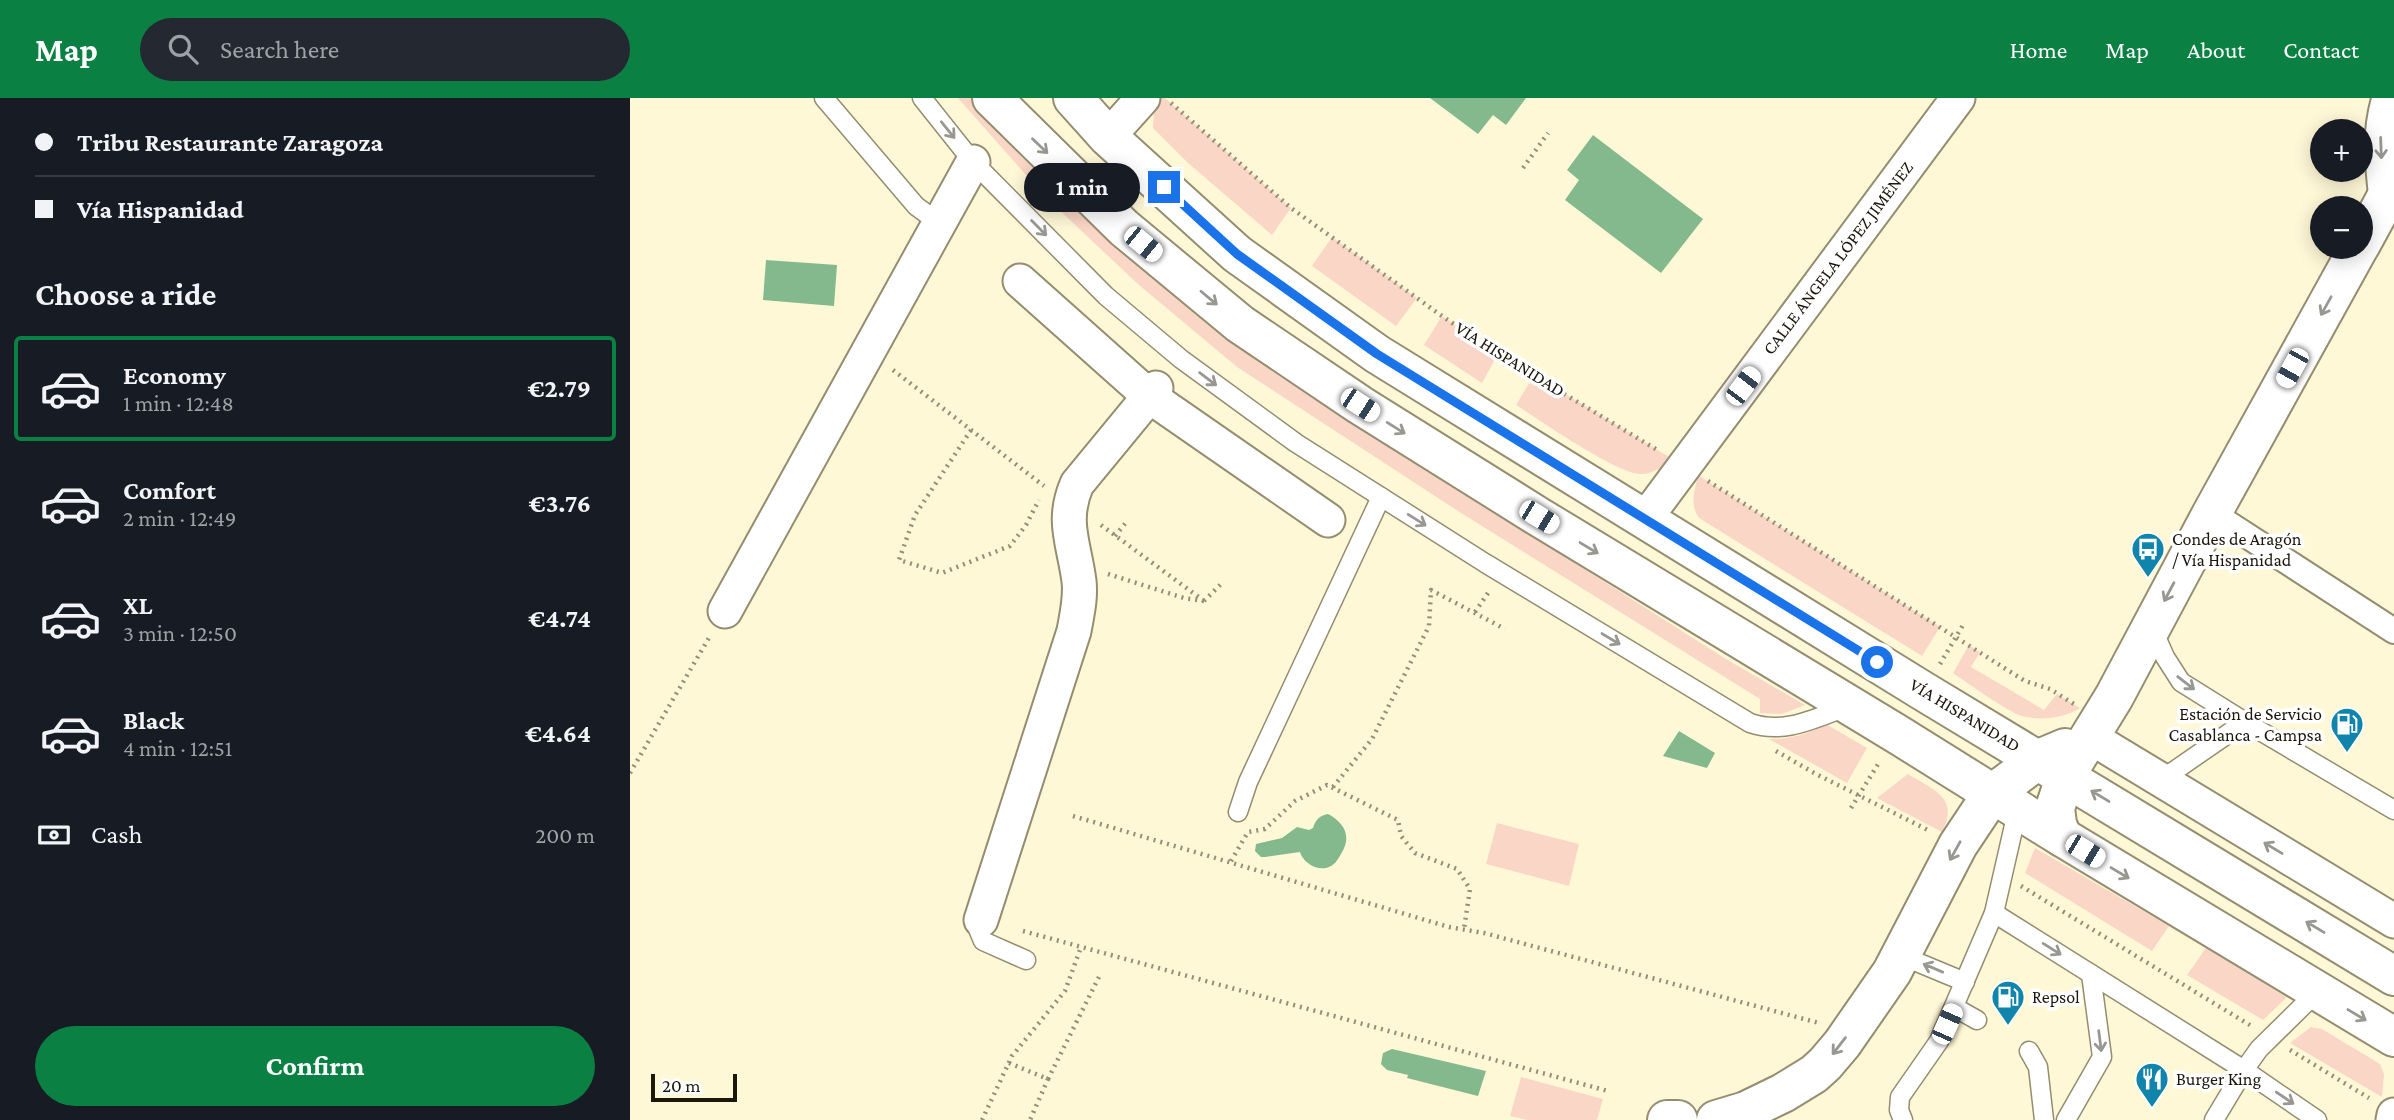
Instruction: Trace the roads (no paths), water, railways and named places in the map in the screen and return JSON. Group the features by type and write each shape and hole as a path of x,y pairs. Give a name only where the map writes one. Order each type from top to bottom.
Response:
{"main road":[{"path":"992,98 1124,228 1240,324 1371,412 2062,837 2394,1037"},
{"name":"VÍA HISPANIDAD","path":"1073,98 1108,136 1237,254 1366,346 2045,766 2394,976"},
{"path":"2373,222 2390,191"},
{"path":"1716,1120 1746,1111 1783,1093 1820,1069 1842,1044 1892,972 1958,845 2045,766 2095,729 2352,259"},
{"path":"2045,766 2062,837"},
{"path":"1667,1120 1678,1120"}],"street":[{"path":"1108,136 1143,98"},
{"name":"CALLE ÁNGELA LÓPEZ JIMÉNEZ","path":"1645,519 1958,98"},
{"path":"2389,98 2382,121 2380,145 2390,191"},
{"path":"725,611 973,162"},
{"path":"1020,281 1153,392 1328,520"},
{"path":"981,920 1074,631 1079,606 1079,583 1068,518 1058,495 1077,484 1153,392"},
{"path":"2211,513 2394,631"},
{"path":"2095,729 2161,780 2394,921"}],"lane":[{"path":"824,98 916,206 939,223"},
{"path":"922,98 973,162 1107,296 1181,359 1296,443 1750,723 1763,728 1787,728 1850,706"},
{"path":"1238,811 1248,782 1381,497"},
{"path":"2151,626 2169,664 2182,682 2245,722 2392,803"},
{"path":"2161,780 2245,722"},
{"path":"1903,1120 1899,1110 1900,1097 1939,1041 1994,913 2005,802"},
{"path":"1994,913 2244,1070 2317,1120"},
{"path":"981,920 978,929 983,941 1026,960"},
{"path":"1900,955 1965,982"},
{"path":"2071,1116 2102,1057 2091,974"},
{"path":"2211,1118 2259,1049 2318,991"},
{"path":"1954,1007 1978,1020"},
{"path":"2029,1051 2038,1068 2044,1120"}],"place":[{"name":"Condes de Aragón / Vía Hispanidad","path":"2148,579"},
{"name":"Estación de Servicio Casablanca - Campsa","path":"2347,754"},
{"name":"Repsol","path":"2008,1027"},
{"name":"Burger King","path":"2152,1109"}]}
